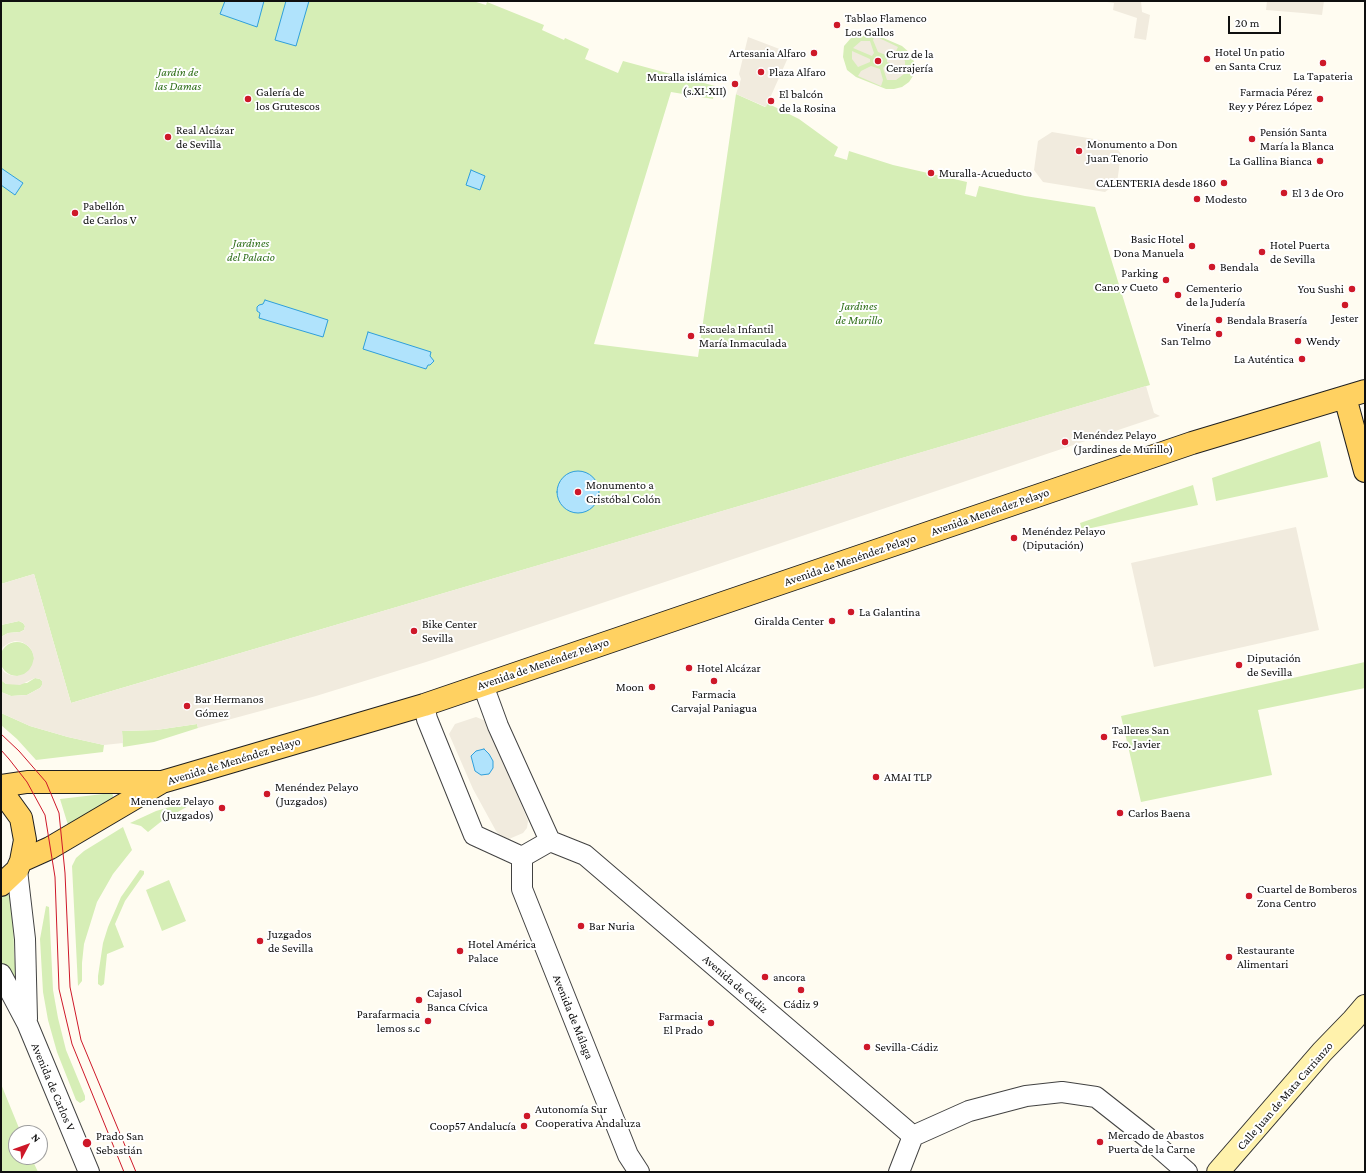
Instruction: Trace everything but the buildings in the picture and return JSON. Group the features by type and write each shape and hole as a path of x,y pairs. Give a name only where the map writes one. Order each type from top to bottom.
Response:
{"main road":[{"name":"Avenida Menéndez Pelayo","path":"921,536 1192,443 1355,394"},
{"path":"1355,394 1365,471"},
{"name":"Avenida de Menéndez Pelayo","path":"162,782 424,705 483,686 921,536"},
{"path":"1,786 27,782 162,782"},
{"path":"1,885 19,865 162,782"},
{"path":"1,795 8,800 21,818 25,840 19,865"},
{"name":"Calle Juan de Mata Carrianzo","path":"1218,1172 1322,1052 1361,1014"}],"street":[{"path":"424,705 427,719 474,835 522,857 550,841 498,726 483,686"},
{"name":"Avenida de Cádiz","path":"550,841 585,855 913,1136"},
{"name":"Avenida de Málaga","path":"522,857 522,889 628,1155 639,1172"},
{"path":"19,865 25,939 27,1024"},
{"name":"Avenida de Carlos V","path":"1,974 27,1024 89,1172"},
{"path":"1,998 27,1024"},
{"path":"899,1172 913,1136 969,1111 1026,1096 1062,1092 1096,1097 1148,1138 1187,1172"}],"green space":[{"path":"1,1 473,1 486,5 487,2 544,25 542,30 564,40 565,38 589,49 585,59 618,73 623,61 715,86 713,99 671,92 594,344 698,357 736,94 765,107 767,103 799,119 838,147 834,156 847,160 849,151 893,165 967,182 965,194 976,197 979,186 1025,196 1095,207 1150,385 71,703 34,574 1,584"},
{"path":"861,32 874,34 902,46 910,53 914,62 914,69 913,76 909,82 902,87 886,89 856,77 847,70 843,57 844,46 851,38"},
{"path":"1320,441 1328,477 1216,501 1212,478"},
{"path":"1193,485 1198,505 1082,530 1080,523"},
{"path":"19,621 25,626 24,630 20,632 8,633 1,637 1,625"},
{"path":"14,642 20,642 29,647 33,653 33,665 29,671 20,676 14,676 5,671 0,662 0,656 5,647"},
{"path":"1365,662 1365,688 1258,710 1272,775 1141,802 1121,716"},
{"path":"35,678 42,681 42,685 40,688 27,695 11,696 1,692 1,680 6,684 27,683"},
{"path":"1,713 30,726 68,737 104,745 103,752 36,760 17,739 1,725"},
{"path":"197,724 198,728 154,742 123,747 122,731 156,730"},
{"path":"112,793 115,801 68,825 60,799"},
{"path":"191,801 192,804 163,820 148,832 141,826 130,823 156,811"},
{"path":"123,827 132,850 113,874 97,902 84,944 82,981 78,986 72,866 76,858 84,851"},
{"path":"140,870 144,871 144,874 125,901 115,924 124,947 107,954 104,984 101,986 98,984 98,976 103,943 108,927 121,897"},
{"path":"169,880 186,921 162,931 146,890"},
{"path":"6,895 13,895 14,954 18,991 1,964 1,898"},
{"path":"46,906 49,907 53,990 66,1050 85,1096 85,1100 80,1103 76,1100 57,1052 48,1020 43,992 40,939"},
{"path":"1,1084 18,1125 8,1125 8,1165 35,1165 38,1172 1,1172"}],"shaded area":[{"path":"1100,1 1141,1 1142,12 1150,15 1146,40 1134,38 1137,18 1113,10 1114,3"},
{"path":"1267,1 1324,1 1322,15 1266,10"},
{"path":"875,36 898,47 896,51 886,55 878,52 873,40"},
{"name":"Plaza Alfaro","path":"748,37 790,53 766,107 736,94 741,79 739,74"},
{"path":"861,41 870,41 874,53 872,56 853,48"},
{"path":"852,51 870,59 870,62 858,67 852,59"},
{"path":"898,53 905,61 905,70 887,62 887,59"},
{"path":"871,66 880,69 883,80 881,86 858,76 861,71"},
{"path":"885,66 904,74 896,80 887,80 883,68"},
{"path":"1052,132 1112,142 1121,154 1117,183 1105,192 1043,182 1034,170 1038,141"},
{"path":"1146,386 1154,413 1160,416 426,662 316,696 198,728 197,724 156,730 122,731 123,743 104,745 68,737 30,726 1,713 1,692 11,696 27,695 40,688 42,685 42,681 40,679 35,678 20,685 6,684 1,680 1,667 4,672 17,676 24,674 29,670 34,658 32,651 22,642 15,641 9,643 3,647 1,651 1,637 8,633 20,632 24,630 25,626 19,621 1,625 1,584 34,574 71,703"},
{"path":"1296,527 1319,630 1154,667 1131,563"},
{"path":"476,717 486,721 528,821 527,828 523,833 509,839 501,837 496,831 473,789 449,734 455,724"}],"water":[{"path":"225,1 264,1 257,27 220,14"},
{"path":"286,1 309,1 296,46 275,40"},
{"path":"1,168 23,183 15,195 1,185"},
{"path":"471,170 485,176 480,190 466,185"},
{"path":"265,300 328,320 323,337 259,318 260,313 257,311 257,307 263,304"},
{"path":"368,332 431,352 430,356 434,361 428,365 426,369 363,349"},
{"path":"578,471 593,477 599,492 593,507 578,513 563,507 557,492 563,477"},
{"path":"484,749 493,761 493,768 489,774 481,775 475,771 471,756 476,751"}],"tram line":[{"path":"1,734 19,751 46,782 59,813 65,873 70,987 81,1040 136,1172"},
{"path":"1,750 27,782 45,815 55,877 59,989 72,1044 124,1172"}],"place":[{"name":"Tablao Flamenco Los Gallos","path":"837,25"},
{"name":"Artesania Alfaro","path":"814,53"},
{"name":"Hotel Un patio en Santa Cruz","path":"1207,59"},
{"name":"Cruz de la Cerrajería","path":"878,61"},
{"name":"La Tapateria","path":"1323,63"},
{"name":"Plaza Alfaro","path":"761,72"},
{"name":"Muralla islámica (s.XI-XII)","path":"735,84"},
{"name":"Galería de los Grutescos","path":"248,99"},
{"name":"Farmacia Pérez Rey y Pérez López","path":"1320,99"},
{"name":"El balcón de la Rosina","path":"771,101"},
{"name":"Real Alcázar de Sevilla","path":"168,137"},
{"name":"Pensión Santa María la Blanca","path":"1252,139"},
{"name":"Monumento a Don Juan Tenorio","path":"1079,151"},
{"name":"La Gallina Bianca","path":"1320,161"},
{"name":"Muralla-Acueducto","path":"931,173"},
{"name":"CALENTERIA desde 1860","path":"1224,183"},
{"name":"El 3 de Oro","path":"1284,193"},
{"name":"Modesto","path":"1197,199"},
{"name":"Pabellón de Carlos V","path":"75,213"},
{"name":"Basic Hotel Dona Manuela","path":"1192,246"},
{"name":"Hotel Puerta de Sevilla","path":"1262,252"},
{"name":"Bendala","path":"1212,267"},
{"name":"Parking Cano y Cueto","path":"1166,280"},
{"name":"You Sushi","path":"1352,289"},
{"name":"Cementerio de la Judería","path":"1178,295"},
{"name":"Jester","path":"1345,305"},
{"name":"Bendala Brasería","path":"1219,320"},
{"name":"Vinería San Telmo","path":"1219,334"},
{"name":"Escuela Infantil María Inmaculada","path":"691,336"},
{"name":"Wendy","path":"1298,341"},
{"name":"La Auténtica","path":"1302,359"},
{"name":"Menéndez Pelayo (Jardines de Murillo)","path":"1065,442"},
{"name":"Monumento a Cristóbal Colón","path":"578,492"},
{"name":"Menéndez Pelayo (Diputación)","path":"1014,538"},
{"name":"La Galantina","path":"851,612"},
{"name":"Giralda Center","path":"832,621"},
{"name":"Bike Center Sevilla","path":"414,631"},
{"name":"Diputación de Sevilla","path":"1239,665"},
{"name":"Hotel Alcázar","path":"689,668"},
{"name":"Farmacia Carvajal Paniagua","path":"714,681"},
{"name":"Moon","path":"652,687"},
{"name":"Bar Hermanos Gómez","path":"187,706"},
{"name":"Talleres San Fco. Javier","path":"1104,737"},
{"name":"AMAI TLP","path":"876,777"},
{"name":"Menéndez Pelayo (Juzgados)","path":"267,794"},
{"name":"Menendez Pelayo (Juzgados)","path":"222,808"},
{"name":"Carlos Baena","path":"1120,813"},
{"name":"Cuartel de Bomberos Zona Centro","path":"1249,896"},
{"name":"Bar Nuria","path":"581,926"},
{"name":"Juzgados de Sevilla","path":"260,941"},
{"name":"Hotel América Palace","path":"460,951"},
{"name":"Restaurante Alimentari","path":"1229,957"},
{"name":"ancora","path":"765,977"},
{"name":"Cádiz 9","path":"801,990"},
{"name":"Cajasol Banca Cívica","path":"419,1000"},
{"name":"Parafarmacia lemos s.c","path":"428,1021"},
{"name":"Farmacia El Prado","path":"711,1023"},
{"name":"Sevilla-Cádiz","path":"867,1047"},
{"name":"Autonomía Sur Cooperativa Andaluza","path":"527,1116"},
{"name":"Coop57 Andalucía","path":"524,1126"},
{"name":"Mercado de Abastos Puerta de la Carne","path":"1100,1142"},
{"name":"Prado San Sebastián","path":"87,1143"}],"park label":[{"name":"Jardín de las Damas","path":"178,79"},
{"name":"Jardines del Palacio","path":"251,250"},
{"name":"Jardines de Murillo","path":"859,313"}]}
